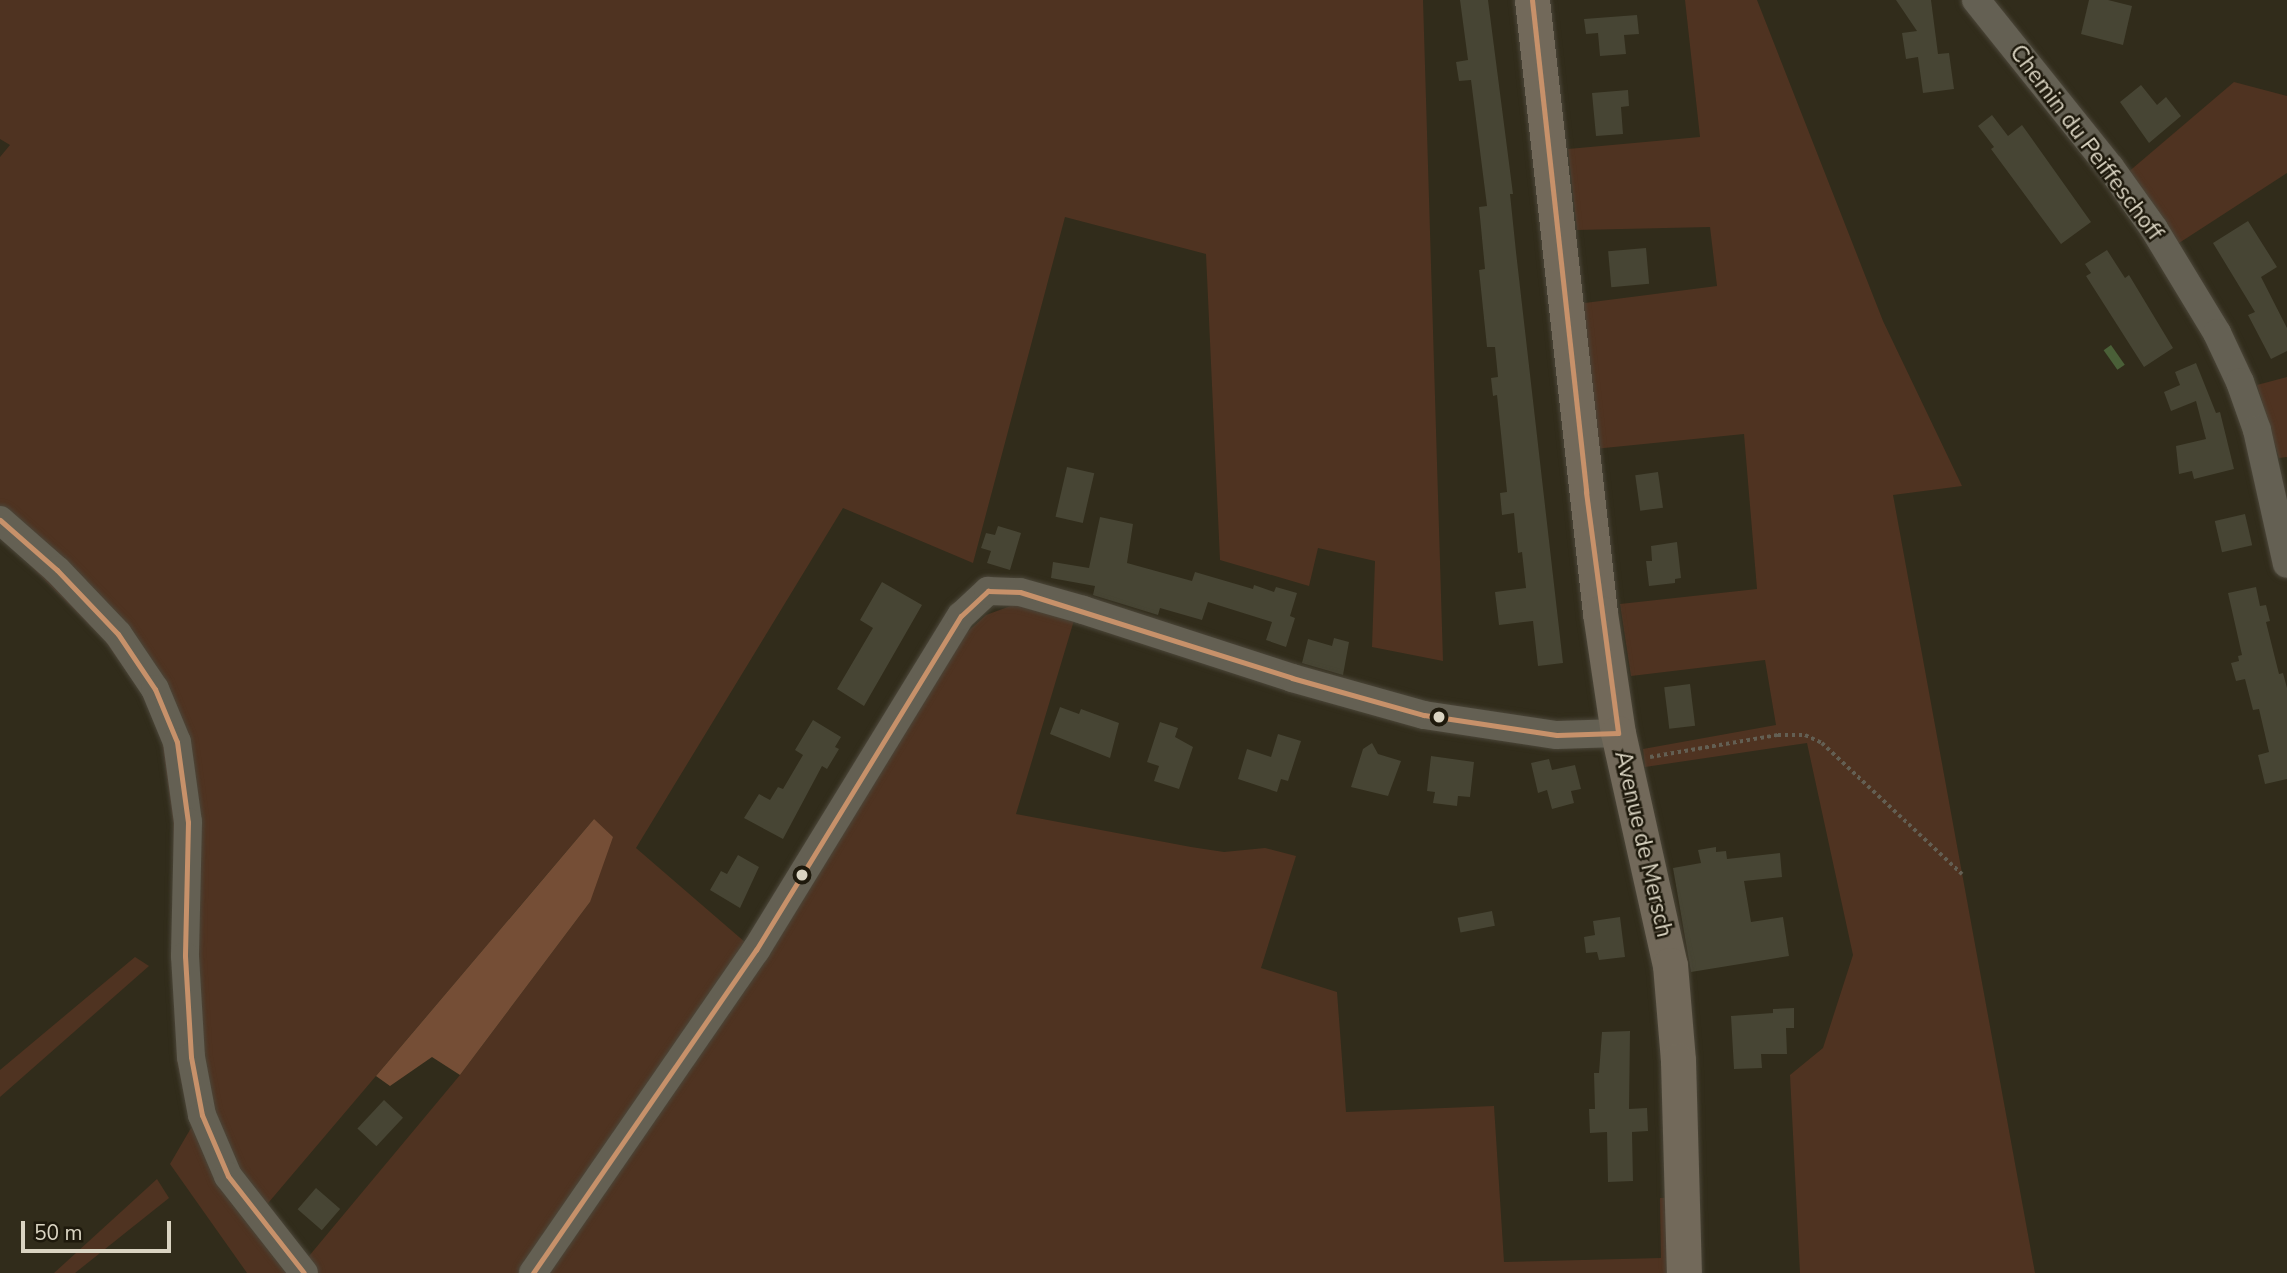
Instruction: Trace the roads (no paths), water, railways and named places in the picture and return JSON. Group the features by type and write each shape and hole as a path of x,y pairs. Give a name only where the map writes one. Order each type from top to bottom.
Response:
{"main road":[{"name":"Avenue de Mersch","path":"1532,0 1587,506 1621,747 1670,965 1678,1061 1684,1273"}],"street":[{"name":"Chemin du Peiffeschoff","path":"1976,0 2110,167 2154,229 2217,333 2240,382 2257,430 2287,564"},
{"path":"0,520 57,570 118,634 155,689 177,742 188,822 185,956 191,1057 202,1115 228,1177 304,1273"},
{"path":"533,1273 756,950 961,616 988,591 1020,592 1292,678 1424,715 1621,747"}]}
